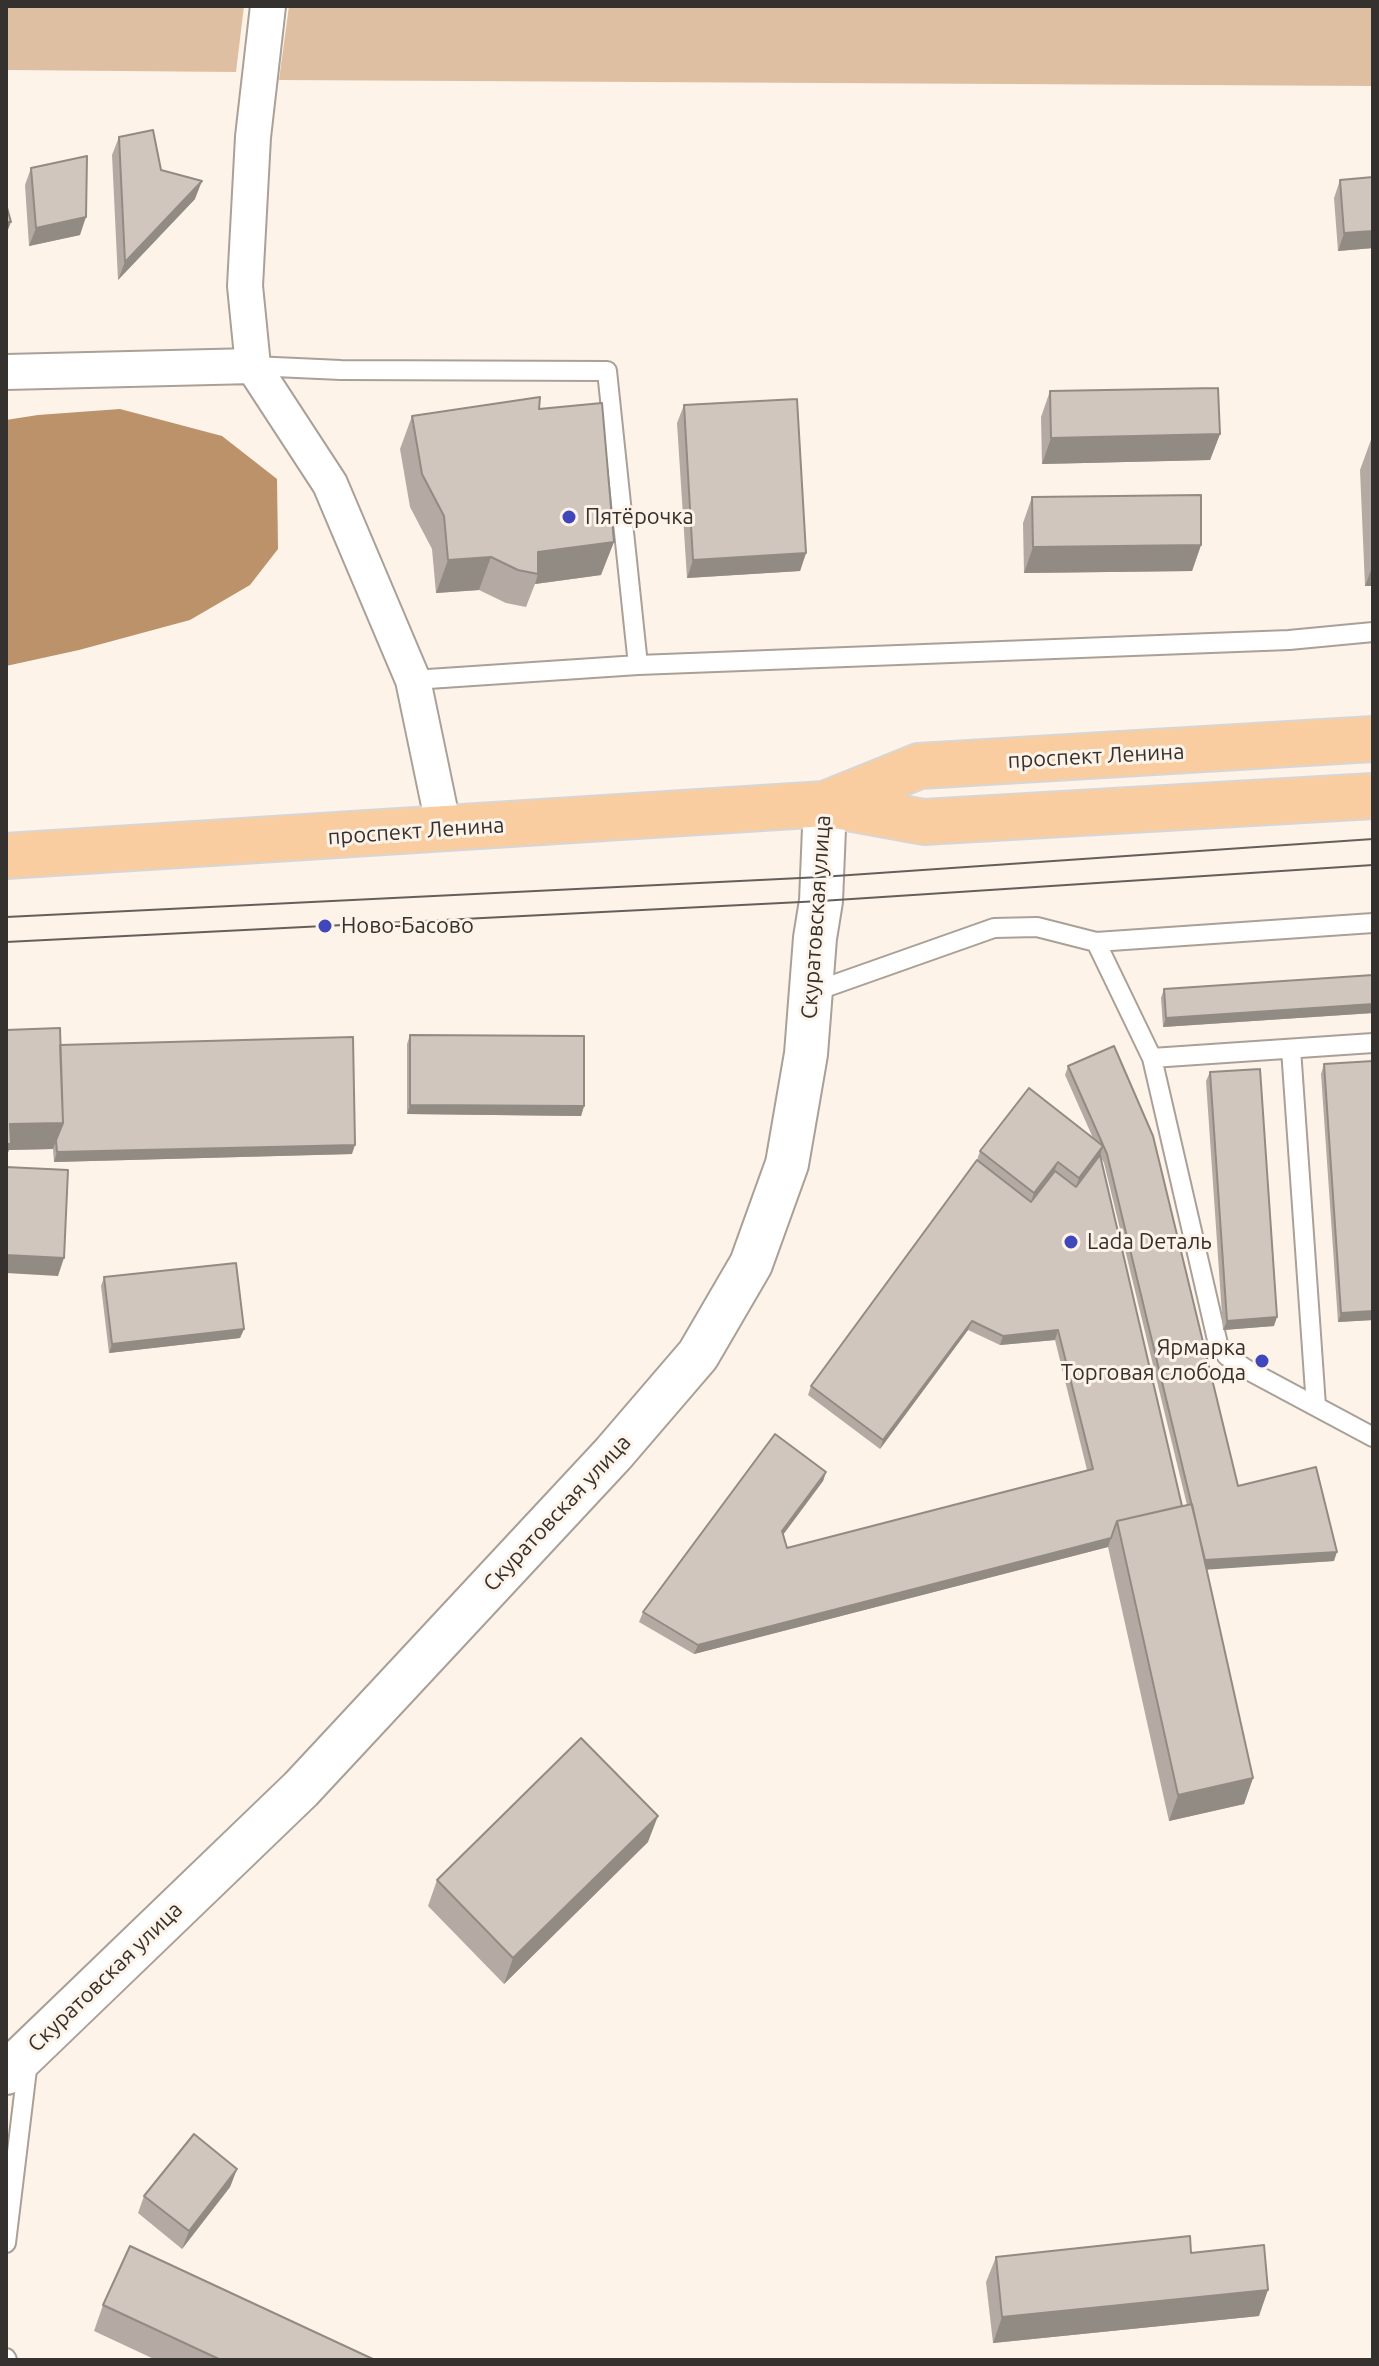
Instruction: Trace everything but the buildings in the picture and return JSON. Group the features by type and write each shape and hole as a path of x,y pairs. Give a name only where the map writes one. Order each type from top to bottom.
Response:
{"main road":[{"name":"проспект Ленина","path":"825,804 919,766 1373,739"},
{"name":"проспект Ленина","path":"6,856 825,804 924,822 1373,796"}],"street":[{"path":"268,6 253,137 245,286 253,366 330,484 413,680 444,829"},
{"path":"6,372 253,366"},
{"name":"Скуратовская улица","path":"18,2062 301,1789 613,1454 698,1355 751,1264 787,1164 806,1054 821,901 825,804"}],"lane":[{"path":"253,366 341,370 607,371 638,665"},
{"path":"413,680 638,665 1289,640 1373,632"},
{"path":"810,993 994,928 1037,927 1096,942 1373,923"},
{"path":"1096,942 1152,1058 1218,1344 1227,1356 1246,1369 1373,1437"},
{"path":"1152,1058 1373,1043"},
{"path":"1291,1049 1316,1406"},
{"path":"6,2243 18,2062"}],"shaded area":[{"path":"6,6 244,6 236,72 6,70"},
{"path":"289,6 1373,6 1373,86 279,80"},
{"path":"120,409 222,436 277,479 278,549 250,585 190,620 6,666 6,420"}],"tram line":[{"path":"6,917 821,877 1373,839"},
{"path":"6,942 821,901 1373,865"}],"place":[{"name":"Пятёрочка","path":"569,517"},
{"name":"Ново-Басово","path":"325,926"},
{"name":"Lada Dеталь","path":"1071,1242"},
{"name":"Ярмарка Торговая слобода","path":"1262,1361"}]}
